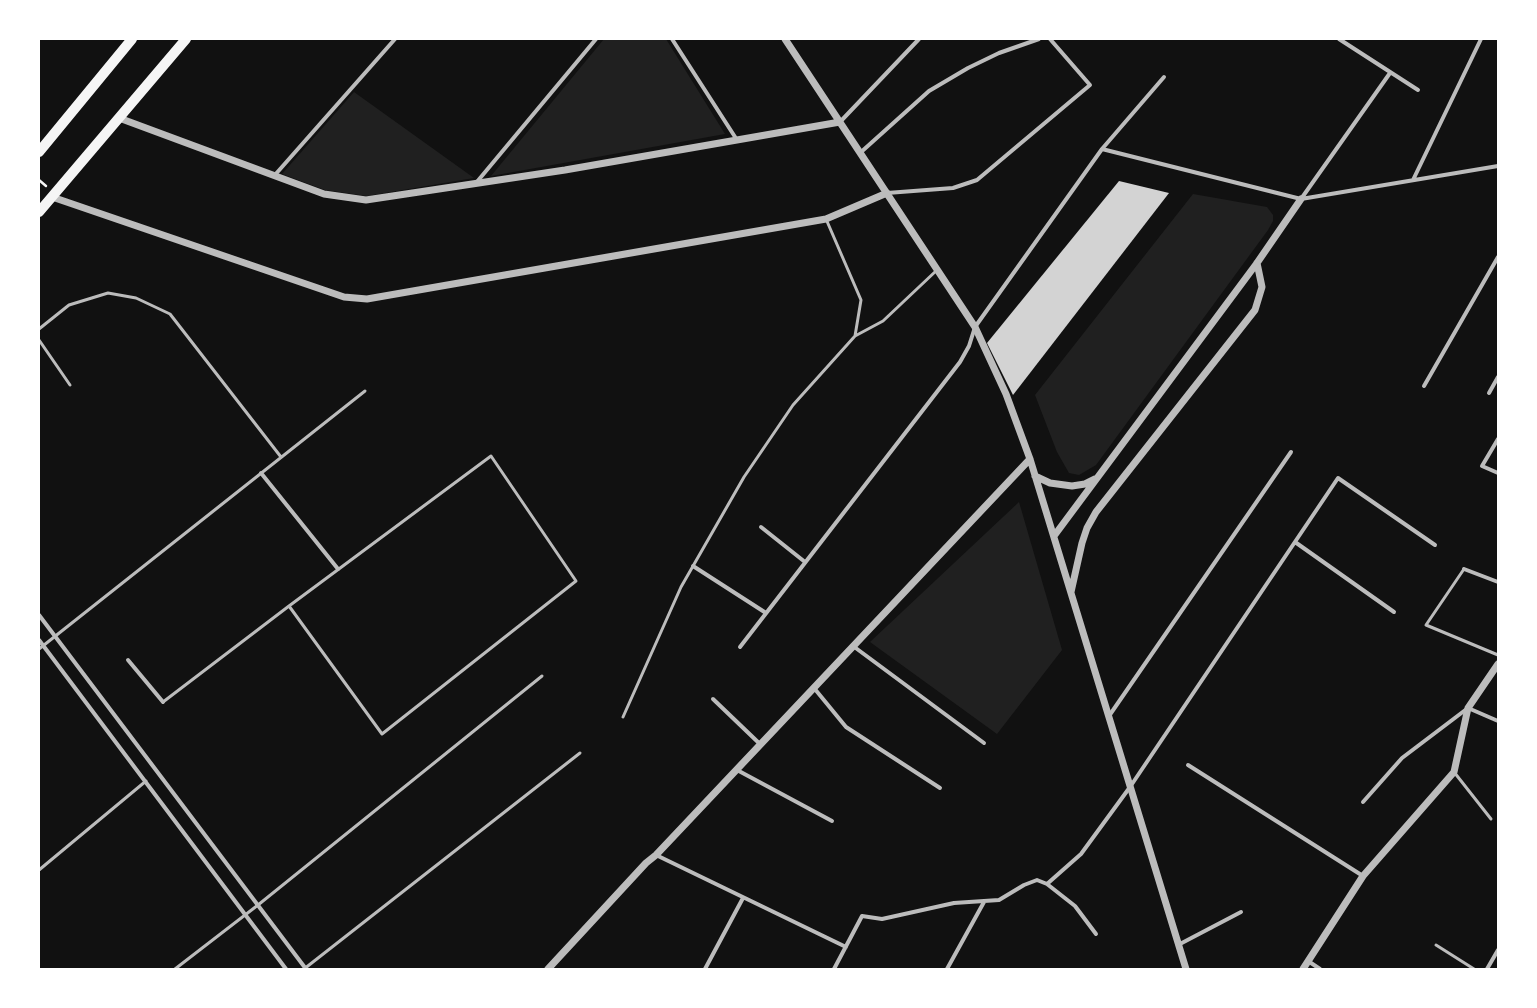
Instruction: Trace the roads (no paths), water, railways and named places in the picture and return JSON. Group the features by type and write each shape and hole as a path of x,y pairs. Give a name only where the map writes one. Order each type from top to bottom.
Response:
{"main road":[{"path":"39,152 132,39"},
{"path":"39,212 186,39"}],"street":[{"path":"274,176 395,39"},
{"path":"476,184 596,39"},
{"path":"672,39 738,140"},
{"path":"785,39 975,327 1006,394 1030,459 1186,969"},
{"path":"119,118 324,194 366,200 476,184 840,122 919,39"},
{"path":"860,153 929,92 968,68 993,56 1039,39"},
{"path":"52,196 354,299 367,299 826,219 887,193 953,188 977,180 1090,85 1050,39"},
{"path":"1339,39 1418,90"},
{"path":"1413,180 1480,39"},
{"path":"1054,536 1257,263 1300,199 1390,73"},
{"path":"740,647 960,362 969,346 975,327 1102,149 1164,77"},
{"path":"1102,149 1300,199 1498,165"},
{"path":"1424,386 1498,257"},
{"path":"1071,592 1087,528 1096,512 1256,310 1262,287 1257,263"},
{"path":"1489,393 1498,377"},
{"path":"1498,439 1482,466 1498,473"},
{"path":"1108,717 1291,452"},
{"path":"548,969 646,863 656,855 761,745 1030,459"},
{"path":"261,473 338,569"},
{"path":"1035,476 1050,483 1072,486 1085,484 1097,478"},
{"path":"1046,884 1081,854 1130,787 1338,478 1435,546"},
{"path":"761,526 805,562"},
{"path":"1295,542 1394,612"},
{"path":"693,566 766,613"},
{"path":"1464,569 1498,582"},
{"path":"39,615 305,969"},
{"path":"39,640 41,647 146,781 286,969"},
{"path":"853,646 984,744"},
{"path":"128,660 163,702"},
{"path":"1363,802 1402,758 1468,708 1498,664"},
{"path":"814,688 846,727 940,788"},
{"path":"713,699 761,745"},
{"path":"1468,708 1498,721"},
{"path":"1303,969 1363,876 1454,772 1468,708"},
{"path":"1188,765 1363,876"},
{"path":"737,770 832,821"},
{"path":"656,855 846,947"},
{"path":"834,969 862,916 882,919 954,903 999,900 1024,884 1037,880 1046,884 1075,906 1096,934"},
{"path":"705,969 743,898"},
{"path":"947,969 984,902"},
{"path":"1178,945 1241,912"},
{"path":"1487,969 1498,950"},
{"path":"1308,961 1320,969"}],"lane":[{"path":"826,219 861,300 855,336"},
{"path":"623,717 681,587 744,477 793,405 855,336 883,321 938,270"},
{"path":"39,328 69,306 108,293 136,298 170,314 282,457"},
{"path":"39,340 70,385"},
{"path":"41,647 365,391"},
{"path":"163,702 289,606 338,569 491,456 576,581 382,734 289,606"},
{"path":"1464,569 1426,625 1498,655"},
{"path":"175,969 258,905 542,676"},
{"path":"305,969 580,753"},
{"path":"1454,772 1491,819"},
{"path":"39,870 146,781"},
{"path":"1436,945 1474,969"}]}
